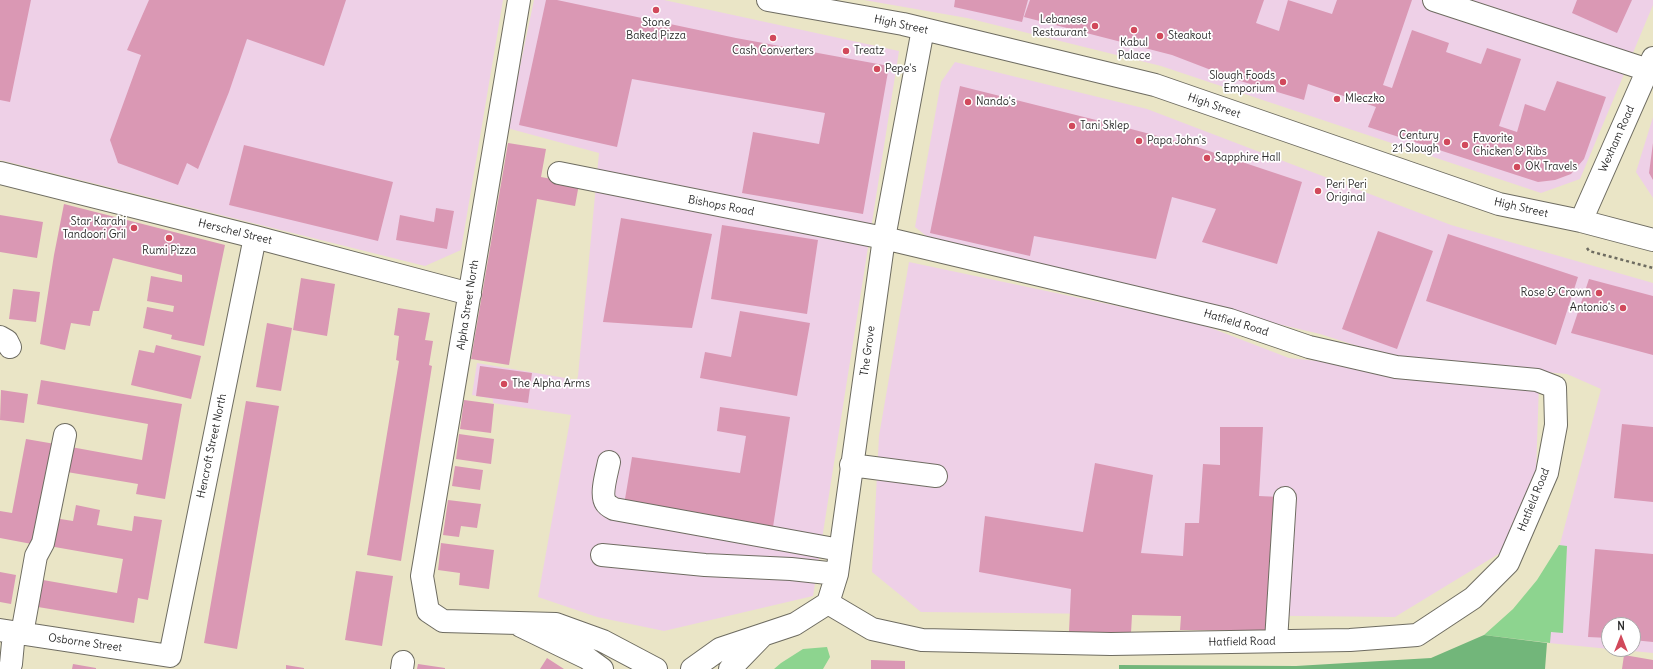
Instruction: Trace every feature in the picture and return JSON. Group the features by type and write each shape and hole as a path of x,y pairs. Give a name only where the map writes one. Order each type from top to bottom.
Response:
{"street":[{"name":"Alpha Street North","path":"513,622 443,621 428,611 422,576 519,0"},
{"name":"High Street","path":"768,0 903,24 1155,85 1499,204 1581,221 1653,240"},
{"path":"1434,0 1650,64"},
{"name":"The Grove","path":"828,603 837,574 851,465 884,238 923,29"},
{"name":"Wexham Road","path":"1581,221 1650,64"},
{"name":"Herschel Street","path":"0,173 255,237 470,294"},
{"name":"Bishops Road","path":"559,173 884,238"},
{"name":"Hencroft Street North","path":"170,656 255,237"},
{"name":"Hatfield Road","path":"828,603 872,630 922,640 1111,644 1350,640 1417,635 1473,598 1508,564 1547,473 1556,425 1555,387 1537,380 1396,368 1309,347 1230,320 884,238"},
{"path":"9,669 11,664 12,632 36,556 43,543 65,435"},
{"path":"609,462 605,479 604,496 606,503 614,509 840,550"},
{"path":"851,465 936,476"},
{"path":"1276,641 1286,498"},
{"path":"602,556 705,565 791,568 837,574"},
{"path":"692,669 720,649 795,624 828,603"},
{"path":"513,622 587,658 602,669"},
{"path":"513,622 556,624 603,641 656,669"},
{"name":"Osborne Street","path":"12,632 170,656"},
{"path":"730,669 764,634"}],"shaded area":[{"path":"0,0 503,0 461,250 425,266 0,160"},
{"path":"534,0 664,0 899,51 813,596 664,631 597,617 538,597 571,415 493,403 493,399 472,395 477,363 577,380 578,376 599,153 507,128"},
{"path":"864,0 1653,0 1653,5 1580,179 1541,193 1161,66 967,18"},
{"path":"955,62 1147,109 1451,225 1653,283 1653,653 1641,652 1641,617 1601,617 1601,648 1549,643 1560,544 1601,389 1567,374 1395,358 1320,334 935,243 915,227 941,82"},
{"path":"1653,117 1653,198 1636,172"},
{"path":"909,262 1198,323 1289,358 1539,384 1536,473 1505,550 1395,617 921,612 872,572 879,436"}],"green space":[{"path":"1559,545 1567,546 1563,633 1551,632 1550,643 1484,635 1513,609 1537,580"},
{"path":"1484,635 1547,643 1545,669 1119,669 1119,665 1296,666 1431,658"},
{"path":"827,647 830,657 823,669 774,669 803,649"}],"building":[{"path":"0,0 31,0 10,102 0,100"},
{"path":"149,0 346,0 324,66 247,39 229,92 198,169 187,163 178,185 118,163 110,140 141,55 127,50"},
{"path":"546,0 557,0 736,38 889,66 863,214 742,193 753,132 819,144 825,113 632,79 617,147 519,125"},
{"path":"955,0 1028,0 1022,22 954,7"},
{"path":"1030,0 1264,0 1256,23 1279,31 1288,0 1332,14 1337,0 1412,0 1383,85 1392,88 1412,30 1449,43 1446,52 1481,64 1487,48 1521,59 1499,126 1517,132 1525,104 1545,111 1557,81 1606,97 1584,159 1571,174 1555,180 1538,182 1368,127 1376,107 1308,84 1304,100 1237,80 1172,55 1024,17"},
{"path":"1577,0 1632,0 1617,33 1572,13"},
{"path":"960,86 1188,144 1302,182 1277,264 1202,242 1216,209 1172,197 1156,259 1034,236 1030,256 930,233"},
{"path":"508,143 546,149 541,177 579,184 575,206 537,199 509,365 471,359"},
{"path":"1653,143 1653,180 1649,173"},
{"path":"244,145 393,182 378,241 229,205"},
{"path":"64,204 225,245 204,346 171,339 172,335 143,328 147,307 173,312 174,306 147,301 151,276 182,282 182,275 113,258 99,311 93,311 90,326 71,323 65,350 40,344 54,255"},
{"path":"436,208 454,211 447,249 396,240 400,215 434,222"},
{"path":"0,215 43,222 37,258 0,252"},
{"path":"621,218 712,234 692,328 603,322"},
{"path":"722,225 818,240 807,314 711,299"},
{"path":"1378,231 1433,251 1397,349 1342,329"},
{"path":"1448,234 1578,277 1556,345 1426,301"},
{"path":"301,278 335,284 327,336 293,330"},
{"path":"1589,279 1653,296 1653,355 1571,333"},
{"path":"13,289 40,292 36,322 9,319"},
{"path":"398,308 430,313 425,340 433,341 429,365 432,366 401,561 367,555 399,361 396,360 399,336 394,335"},
{"path":"740,311 810,323 797,396 700,378 705,352 731,357"},
{"path":"267,323 292,328 281,391 256,387"},
{"path":"156,345 201,356 191,399 131,385 139,350 154,353"},
{"name":"The Alpha Arms","path":"480,366 532,373 528,403 476,396"},
{"path":"41,380 182,404 165,499 136,494 138,484 67,472 71,447 142,460 148,424 37,404"},
{"path":"1,390 28,394 24,423 0,420"},
{"path":"464,400 494,404 491,433 460,429"},
{"path":"246,401 279,406 237,649 204,643"},
{"path":"720,407 790,417 773,527 624,505 632,457 740,473 746,436 717,431"},
{"path":"1622,424 1653,427 1653,502 1614,498"},
{"path":"1220,427 1263,427 1259,496 1280,497 1270,631 1180,630 1181,616 1132,615 1131,633 1069,632 1071,589 979,572 985,516 1083,532 1095,463 1153,475 1141,553 1183,556 1185,523 1199,523 1203,464 1220,465"},
{"path":"459,434 494,439 491,464 456,459"},
{"path":"26,439 55,444 37,545 0,538 0,511 12,513"},
{"path":"455,466 483,470 480,490 452,486"},
{"path":"448,500 481,504 477,528 461,526 459,537 443,535"},
{"path":"76,505 100,510 97,525 132,531 134,516 162,520 148,600 138,598 134,623 38,607 43,580 117,593 123,559 49,546 54,518 73,521"},
{"path":"441,543 494,550 489,589 459,585 460,573 438,570"},
{"path":"1595,549 1653,554 1653,642 1641,641 1641,617 1601,617 1601,638 1588,637"},
{"path":"356,571 393,576 382,646 345,640"},
{"path":"0,572 16,575 11,604 0,602"},
{"path":"1624,657 1636,657 1653,660 1653,669 1622,669"},
{"path":"547,658 564,669 540,669"},
{"path":"871,660 905,661 905,669 871,669"},
{"path":"73,664 96,668 96,669 72,669"},
{"path":"418,664 445,668 445,669 417,669"},
{"path":"286,665 304,668 304,669 286,669"}],"place":[{"name":"Stone Baked Pizza","path":"656,10"},
{"name":"Lebanese Restaurant","path":"1095,26"},
{"name":"Kabul Palace","path":"1134,30"},
{"name":"Steakout","path":"1160,36"},
{"name":"Cash Converters","path":"773,38"},
{"name":"Treatz","path":"846,51"},
{"name":"Pepe's","path":"877,69"},
{"name":"Slough Foods Emporium","path":"1283,82"},
{"name":"Mleczko","path":"1337,99"},
{"name":"Nando's","path":"968,102"},
{"name":"Tani Sklep","path":"1072,126"},
{"name":"Papa John's","path":"1139,141"},
{"name":"Century 21 Slough","path":"1447,142"},
{"name":"Favorite Chicken & Ribs","path":"1465,145"},
{"name":"Sapphire Hall","path":"1207,158"},
{"name":"OK Travels","path":"1517,167"},
{"name":"Peri Peri Original","path":"1318,191"},
{"name":"Star Karahi Tandoori Gril","path":"134,228"},
{"name":"Rumi Pizza","path":"169,238"},
{"name":"Rose & Crown","path":"1599,293"},
{"name":"Antonio's","path":"1623,308"},
{"name":"The Alpha Arms","path":"504,384"}]}
